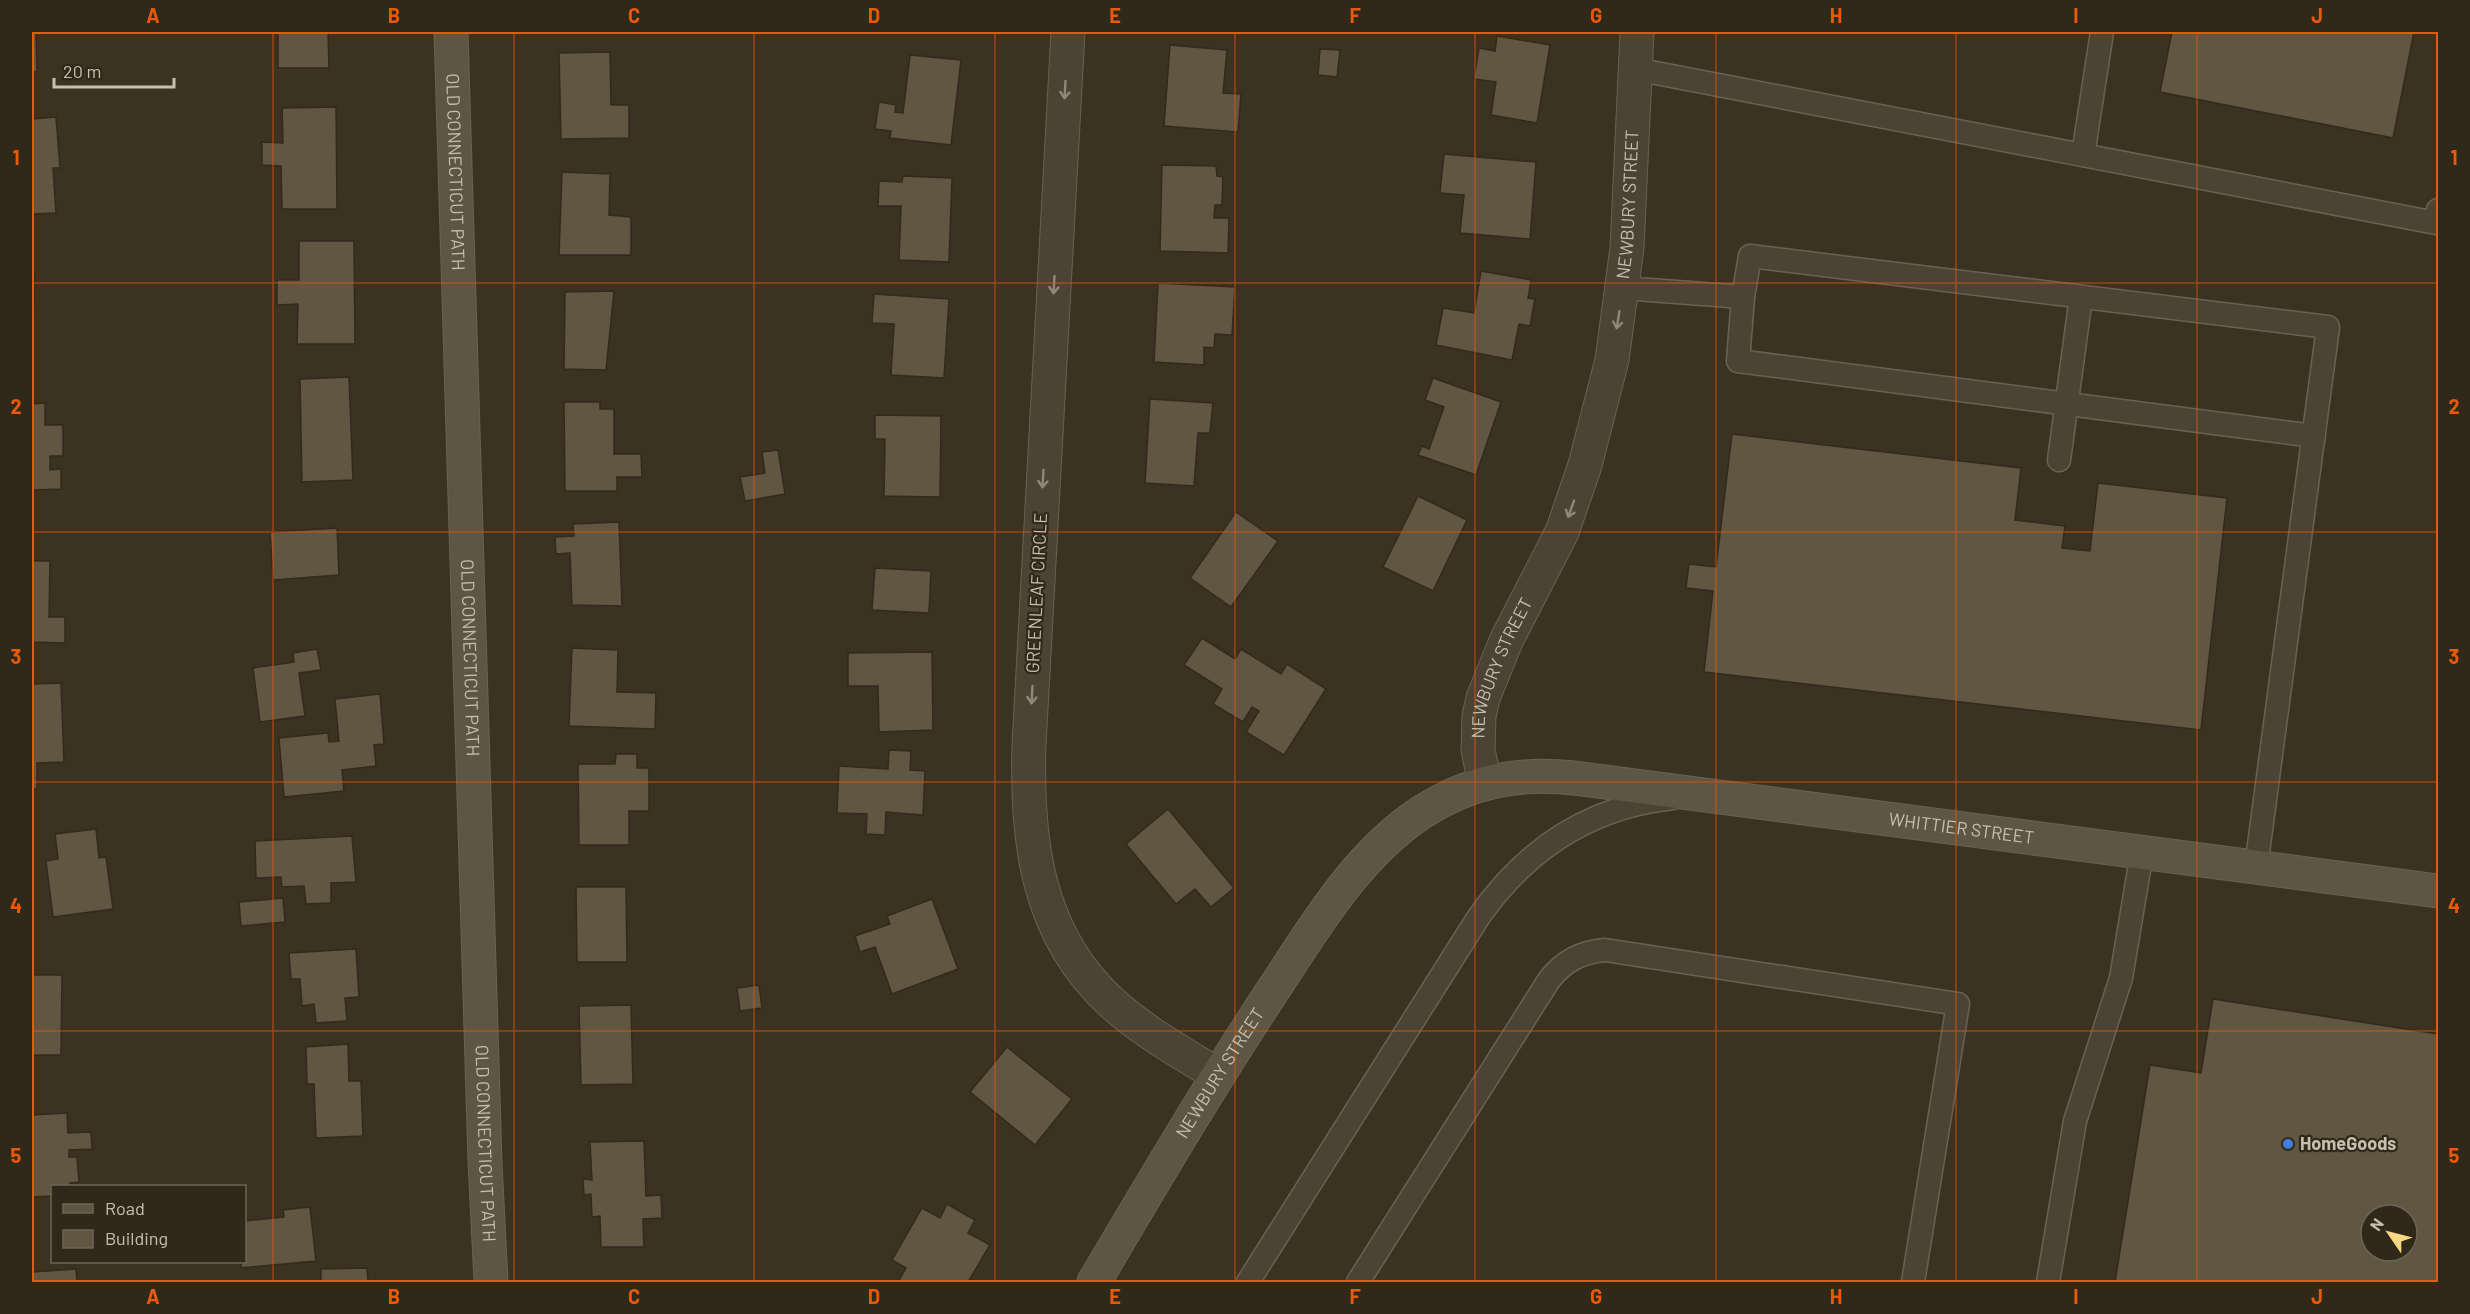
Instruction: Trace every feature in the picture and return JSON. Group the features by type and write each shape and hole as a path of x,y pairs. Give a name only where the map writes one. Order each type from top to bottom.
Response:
{"street":[{"name":"OLD CONNECTICUT PATH","path":"451,32 484,1150 491,1282"},
{"name":"GREENLEAF CIRCLE","path":"1068,32 1029,746 1028,796 1032,843 1041,888 1059,932 1081,970 1111,1002 1131,1019 1218,1075"},
{"name":"NEWBURY STREET","path":"1094,1282 1218,1075 1316,926 1369,858 1403,826 1421,813 1459,793 1485,783 1478,750 1479,716 1483,698 1506,641 1548,562 1574,500 1607,383 1623,288 1630,203 1637,32"},
{"name":"WHITTIER STREET","path":"1485,783 1516,776 1549,776 2439,891"}],"lane":[{"path":"2083,155 2102,32"},
{"path":"1635,69 2436,223 2439,210"},
{"path":"2256,867 2314,436 2328,327 1750,256 1743,297 1738,361 2314,436"},
{"path":"1623,288 1743,297"},
{"path":"2059,460 2081,297"},
{"path":"1248,1282 1478,918 1509,878 1545,846 1589,821 1660,799 1709,796"},
{"path":"2048,1282 2075,1121 2121,978 2142,852"},
{"path":"1358,1282 1549,980 1557,970 1581,954 1605,950 1958,1004 1913,1282"}],"building":[{"path":"32,32 36,32 37,72 32,72"},
{"path":"278,32 328,32 329,68 278,68"},
{"path":"2172,32 2414,32 2393,138 2160,92"},
{"path":"1497,36 1550,45 1537,123 1491,115 1496,82 1474,79 1479,48 1495,51"},
{"path":"1170,45 1227,50 1223,93 1241,94 1238,132 1164,126"},
{"path":"1320,49 1340,50 1337,77 1318,75"},
{"path":"610,52 611,105 629,105 629,138 561,139 559,53"},
{"path":"910,55 961,60 951,145 890,138 891,131 875,129 879,102 896,105 895,112 903,113"},
{"path":"336,107 337,209 282,209 281,166 262,165 262,142 283,143 282,108"},
{"path":"56,117 60,168 53,168 56,213 32,214 32,119"},
{"path":"1444,154 1536,162 1530,239 1460,233 1464,195 1440,193"},
{"path":"1162,165 1216,166 1217,176 1223,177 1222,205 1215,205 1214,218 1229,218 1228,253 1160,251"},
{"path":"562,172 610,174 609,215 631,217 631,255 559,255"},
{"path":"903,176 952,178 949,262 899,260 901,206 878,206 879,181 902,182"},
{"path":"299,241 354,241 355,344 297,344 298,304 277,305 277,280 299,280"},
{"path":"1481,271 1531,280 1528,298 1535,299 1530,326 1519,324 1512,360 1436,345 1443,308 1474,313"},
{"path":"32,274 35,274 32,354"},
{"path":"1158,283 1235,287 1232,335 1215,334 1214,348 1204,347 1204,365 1154,362"},
{"path":"614,291 606,370 564,369 565,292"},
{"path":"874,294 949,299 944,378 891,375 894,324 872,323"},
{"path":"349,377 353,480 302,482 300,379"},
{"path":"1433,378 1501,402 1476,475 1418,455 1422,446 1429,449 1444,407 1425,400"},
{"path":"1150,399 1213,403 1210,433 1198,433 1194,486 1145,483"},
{"path":"564,402 600,402 600,409 614,409 614,454 641,454 642,477 617,477 617,491 565,491"},
{"path":"45,403 45,425 63,425 63,456 50,456 50,470 61,469 61,489 32,490 32,404"},
{"path":"875,415 941,416 940,497 884,496 885,439 875,439"},
{"path":"1732,434 2021,468 2015,520 2065,526 2062,548 2090,551 2098,483 2227,498 2201,730 1704,672 1713,591 1686,588 1689,564 1716,567"},
{"path":"778,450 785,494 745,501 740,477 765,473 762,452"},
{"path":"1418,496 1467,520 1433,591 1383,567"},
{"path":"1236,512 1278,541 1231,607 1190,578"},
{"path":"619,522 622,606 572,605 570,553 556,554 555,537 574,536 573,524"},
{"path":"337,528 339,575 273,580 270,532"},
{"path":"32,561 50,561 49,617 65,617 65,643 32,642"},
{"path":"875,568 931,571 929,613 872,610"},
{"path":"1202,638 1235,659 1241,649 1281,674 1287,664 1326,689 1284,755 1246,732 1259,711 1252,707 1243,722 1213,704 1222,689 1184,665"},
{"path":"572,648 618,650 617,692 656,693 655,729 569,726"},
{"path":"317,649 321,670 299,673 305,716 260,722 253,668 294,662 293,653"},
{"path":"932,652 933,730 879,732 878,686 848,686 848,653"},
{"path":"61,683 64,762 37,763 37,789 32,789 32,684"},
{"path":"380,694 384,744 374,745 376,766 342,770 344,791 284,797 279,738 328,733 329,742 339,741 335,699"},
{"path":"889,750 911,751 910,770 925,771 923,815 886,812 885,835 866,834 867,814 837,813 839,766 888,769"},
{"path":"616,754 637,754 637,768 649,768 649,811 629,811 629,845 579,845 578,764 615,764"},
{"path":"1168,809 1234,888 1211,907 1195,889 1176,904 1126,844"},
{"path":"96,829 99,858 106,857 113,909 53,917 46,861 58,859 55,834"},
{"path":"352,836 356,882 331,883 331,903 306,904 304,886 282,887 281,877 256,878 255,841"},
{"path":"576,887 626,887 627,962 577,962"},
{"path":"283,898 285,922 241,926 239,902"},
{"path":"932,899 958,969 892,994 875,947 860,952 855,936 890,924 887,916"},
{"path":"356,949 359,997 345,998 347,1021 316,1023 314,1004 302,1006 300,979 291,979 289,953"},
{"path":"32,975 62,975 61,1055 32,1055"},
{"path":"759,985 762,1008 740,1011 737,988"},
{"name":"HomeGoods","path":"2213,999 2438,1034 2438,1282 2115,1282 2150,1065 2201,1073"},
{"path":"631,1005 633,1084 581,1085 579,1006"},
{"path":"348,1044 349,1081 361,1081 363,1136 316,1138 314,1084 307,1084 306,1047"},
{"path":"1007,1047 1072,1099 1035,1145 970,1092"},
{"path":"67,1113 68,1133 91,1132 92,1149 69,1150 69,1157 77,1157 79,1182 70,1183 70,1185 51,1185 51,1196 32,1197 32,1115"},
{"path":"644,1141 646,1196 661,1195 662,1218 643,1219 644,1247 601,1247 600,1216 592,1217 591,1194 584,1195 583,1179 592,1180 590,1142"},
{"path":"947,1204 975,1220 968,1233 990,1245 968,1282 898,1282 906,1268 892,1260 922,1208 940,1218"},
{"path":"310,1207 316,1261 241,1268 241,1263 246,1263 246,1221 284,1217 283,1210"},
{"path":"367,1268 368,1282 321,1282 321,1269"},
{"path":"76,1269 77,1282 32,1282 32,1272"}],"place":[{"name":"HomeGoods","path":"2288,1144"}]}
